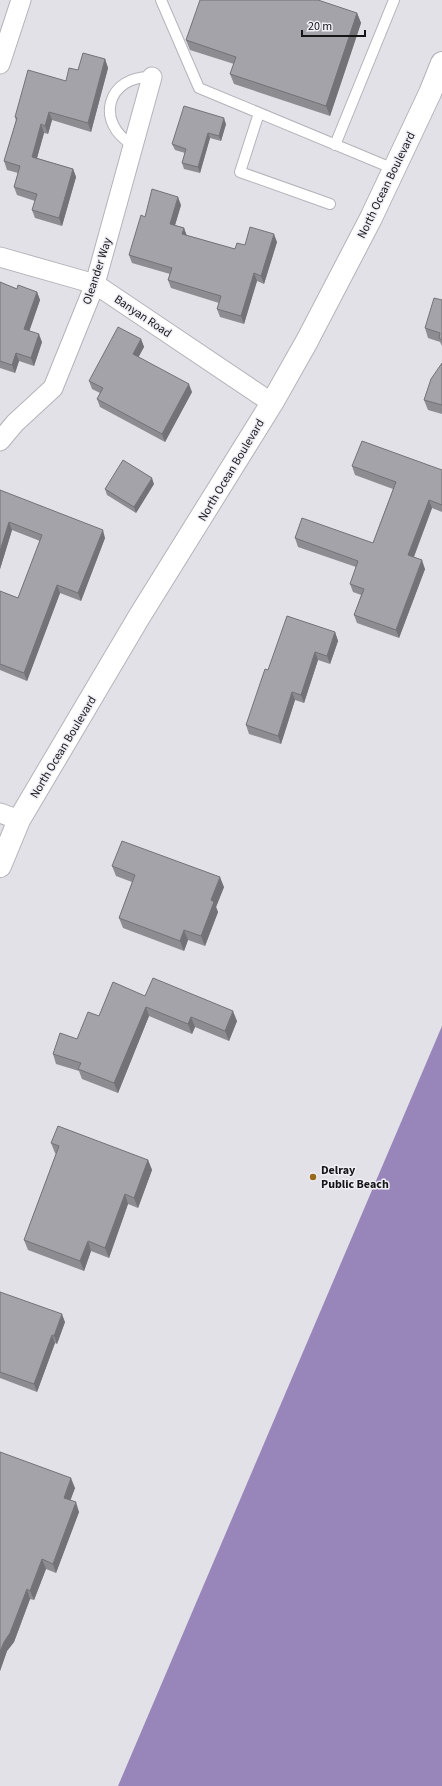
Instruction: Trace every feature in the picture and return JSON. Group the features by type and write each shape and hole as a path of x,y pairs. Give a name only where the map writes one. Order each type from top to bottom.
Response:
{"main road":[{"name":"North Ocean Boulevard","path":"0,866 9,817 139,617 272,403 307,341 363,234 430,93 442,63"}],"street":[{"path":"0,64 21,0"},
{"name":"Oleander Way","path":"0,441 15,423 53,388 95,284 152,77"},
{"name":"Banyan Road","path":"0,257 95,284 272,403"}],"lane":[{"path":"161,0 199,88 394,170"},
{"path":"335,145 394,0"},
{"path":"133,145 123,139 115,131 110,120 110,108 113,97 120,87 129,80 140,77 152,77"},
{"path":"259,113 240,172 330,204"}],"shaded area":[{"path":"442,1026 442,1786 118,1786"}],"building":[{"path":"200,0 318,0 357,13 326,106 230,74 236,57 186,40"},
{"path":"83,53 105,59 88,123 49,112 45,126 41,124 32,157 73,169 59,218 32,210 37,194 14,187 20,166 4,161 17,118 15,117 28,70 66,81 69,68 78,70"},
{"path":"184,106 224,118 219,136 208,133 198,167 182,163 186,149 172,144"},
{"path":"152,189 178,197 170,224 184,228 182,234 235,249 237,243 245,245 250,227 274,234 261,276 254,273 241,316 217,309 221,296 168,280 172,268 129,255 141,215 145,217"},
{"path":"0,282 17,289 18,285 37,292 24,329 39,334 31,358 16,353 12,365 0,361"},
{"path":"434,298 442,300 442,340 439,338 440,333 425,328"},
{"path":"118,327 141,339 133,354 189,384 162,434 97,399 103,388 89,381"},
{"path":"442,363 442,405 424,400 431,379"},
{"path":"362,441 442,470 442,505 429,500 408,555 422,560 396,630 354,615 364,589 350,584 358,561 295,538 302,518 373,543 396,482 352,466"},
{"path":"123,460 152,478 134,507 105,489"},
{"path":"0,490 103,530 78,593 57,585 24,673 0,664 0,591 18,598 42,535 9,522 0,551"},
{"path":"287,616 335,632 327,656 315,652 301,695 292,692 278,736 246,725 265,669 268,670"},
{"path":"122,841 220,877 211,900 214,902 201,936 184,930 180,941 119,918 135,875 112,866"},
{"path":"153,978 233,1011 225,1031 191,1017 188,1024 146,1007 114,1083 78,1069 81,1063 53,1054 60,1033 77,1039 88,1012 99,1016 113,982 145,996"},
{"path":"58,1126 148,1160 134,1198 125,1194 105,1248 88,1241 80,1261 24,1240 59,1146 51,1143"},
{"path":"0,1292 62,1314 54,1336 52,1335 34,1384 0,1372"},
{"path":"0,1452 71,1478 64,1498 76,1502 53,1564 42,1559 30,1591 27,1589 10,1633 0,1652"}],"place":[{"name":"Delray Public Beach","path":"313,1177"}]}
